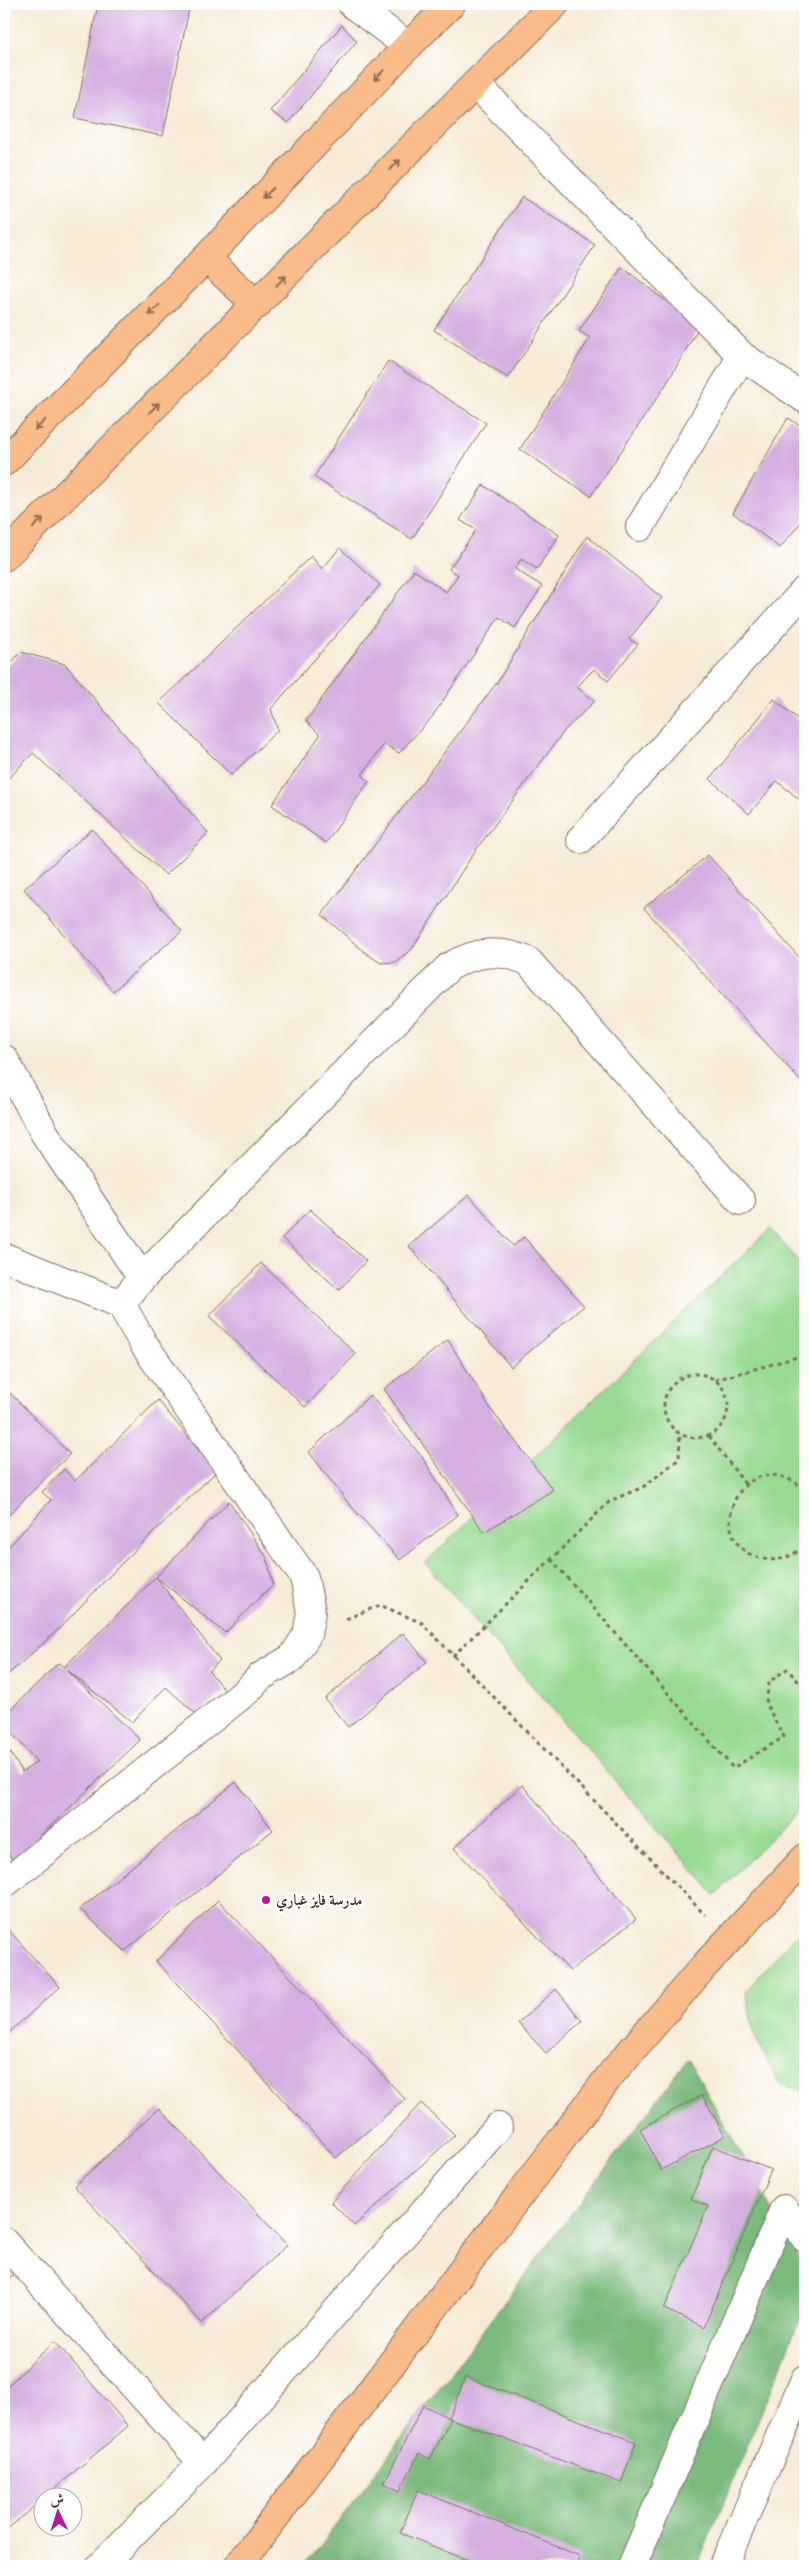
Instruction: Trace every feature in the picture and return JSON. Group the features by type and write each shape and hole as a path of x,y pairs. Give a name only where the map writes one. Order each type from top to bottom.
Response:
{"main road":[{"path":"4,462 206,258 408,46 451,4"},
{"path":"4,557 257,306 555,4"},
{"path":"206,258 257,306"},
{"path":"238,2566 568,2130 658,2018 805,1858"}],"street":[{"path":"352,4 408,46"},
{"path":"476,84 742,356 805,400"},
{"path":"640,527 742,356"},
{"path":"581,839 805,590"},
{"path":"121,1304 142,1278 449,967 460,960 486,952 514,956 528,961 741,1201"},
{"path":"4,1059 45,1134 142,1278"},
{"path":"4,1257 121,1304 143,1343 304,1577 311,1612 307,1636 292,1658 260,1677 248,1690 4,1884"},
{"path":"100,2566 203,2463 498,2127"},
{"path":"632,2566 784,2209 805,2238"},
{"path":"4,2242 203,2463"},
{"path":"723,2566 805,2379"}],"path":[{"path":"714,1380 805,1355"},
{"path":"705,1375 714,1380 727,1395 728,1405 724,1423 709,1436 689,1438 680,1434 672,1428 664,1409 669,1389 676,1381 684,1377 705,1375"},
{"path":"453,1656 610,1501 644,1486 679,1459 680,1434"},
{"path":"709,1436 745,1484"},
{"path":"805,1490 796,1481 770,1474 757,1477 745,1484 736,1495 730,1509 730,1524 735,1538 744,1550 757,1557 772,1560 786,1558 799,1551 805,1544"},
{"path":"551,1559 733,1768 784,1737 766,1704 769,1682 787,1669 805,1689"},
{"path":"307,1636 380,1605 422,1623 730,1939"}],"green space":[{"path":"770,1229 805,1268 805,1803 715,1895 425,1563"},
{"path":"805,1925 805,2091 779,2084 754,2034 746,1991"},
{"path":"688,2059 805,2269 805,2308 697,2566 305,2566"}],"building":[{"path":"98,4 190,4 163,136 75,118"},
{"path":"342,25 357,41 288,123 270,111"},
{"path":"522,197 595,245 508,378 434,330"},
{"path":"622,267 699,327 665,386 591,496 520,449 590,338 579,331"},
{"path":"388,361 486,423 412,539 314,477"},
{"path":"788,418 805,428 805,517 780,548 733,513"},
{"path":"483,485 559,535 537,569 521,559 515,569 542,586 515,628 499,617 432,717 399,753 384,744 362,775 369,781 326,843 272,805 320,735 306,721 414,570 446,592 458,575 449,569 476,530 460,520"},
{"path":"587,536 662,598 629,639 638,644 608,681 594,669 577,687 595,701 565,730 475,851 412,949 395,962 381,963 367,954 322,915 498,681"},
{"path":"340,548 380,585 271,709 278,730 231,775 159,703 311,556 322,569"},
{"path":"21,652 65,664 208,833 166,875 33,753 4,783 4,670"},
{"path":"774,699 805,725 805,804 777,781 749,814 710,779"},
{"path":"92,829 182,931 113,991 24,889"},
{"path":"708,855 805,964 805,1086 644,908"},
{"path":"469,1195 513,1246 524,1237 584,1306 511,1367 409,1246"},
{"path":"310,1209 366,1261 339,1290 282,1238"},
{"path":"261,1263 356,1354 305,1407 209,1316"},
{"path":"448,1340 492,1411 553,1490 484,1532 384,1389"},
{"path":"4,1387 70,1454 4,1519"},
{"path":"370,1395 422,1457 458,1515 400,1560 349,1504 309,1452"},
{"path":"158,1400 216,1472 120,1565 55,1633 4,1678 4,1552 51,1500 42,1492 64,1469 75,1481"},
{"path":"229,1501 267,1558 273,1584 225,1633 156,1577"},
{"path":"156,1577 220,1661 209,1671 225,1691 196,1714 166,1687 132,1722 67,1670 140,1740 14,1861 4,1849 4,1742 22,1772 37,1762 4,1724 4,1716 58,1663 64,1667"},
{"path":"403,1633 427,1662 348,1727 325,1699"},
{"path":"236,1782 273,1830 125,1951 80,1909"},
{"path":"522,1785 636,1919 570,1971 454,1848"},
{"path":"218,1900 405,2099 336,2158 156,1961"},
{"path":"4,1925 60,1987 4,2037"},
{"path":"556,1989 582,2021 546,2053 518,2023"},
{"path":"702,2095 725,2136 661,2170 640,2129"},
{"path":"421,2103 455,2135 354,2226 331,2202"},
{"path":"159,2108 287,2245 202,2323 74,2186"},
{"path":"713,2146 771,2170 704,2327 664,2309 708,2206 691,2199"},
{"path":"4,2258 16,2272 4,2283"},
{"path":"55,2341 128,2426 55,2488 32,2488 32,2508 4,2532 4,2389"},
{"path":"465,2377 636,2442 621,2483 449,2418"},
{"path":"423,2405 451,2419 430,2459 419,2453 400,2491 384,2483"},
{"path":"418,2490 580,2556 576,2566 482,2566 400,2533"}],"place":[{"name":"مدرسة فايز غباري","path":"266,1900"}]}
